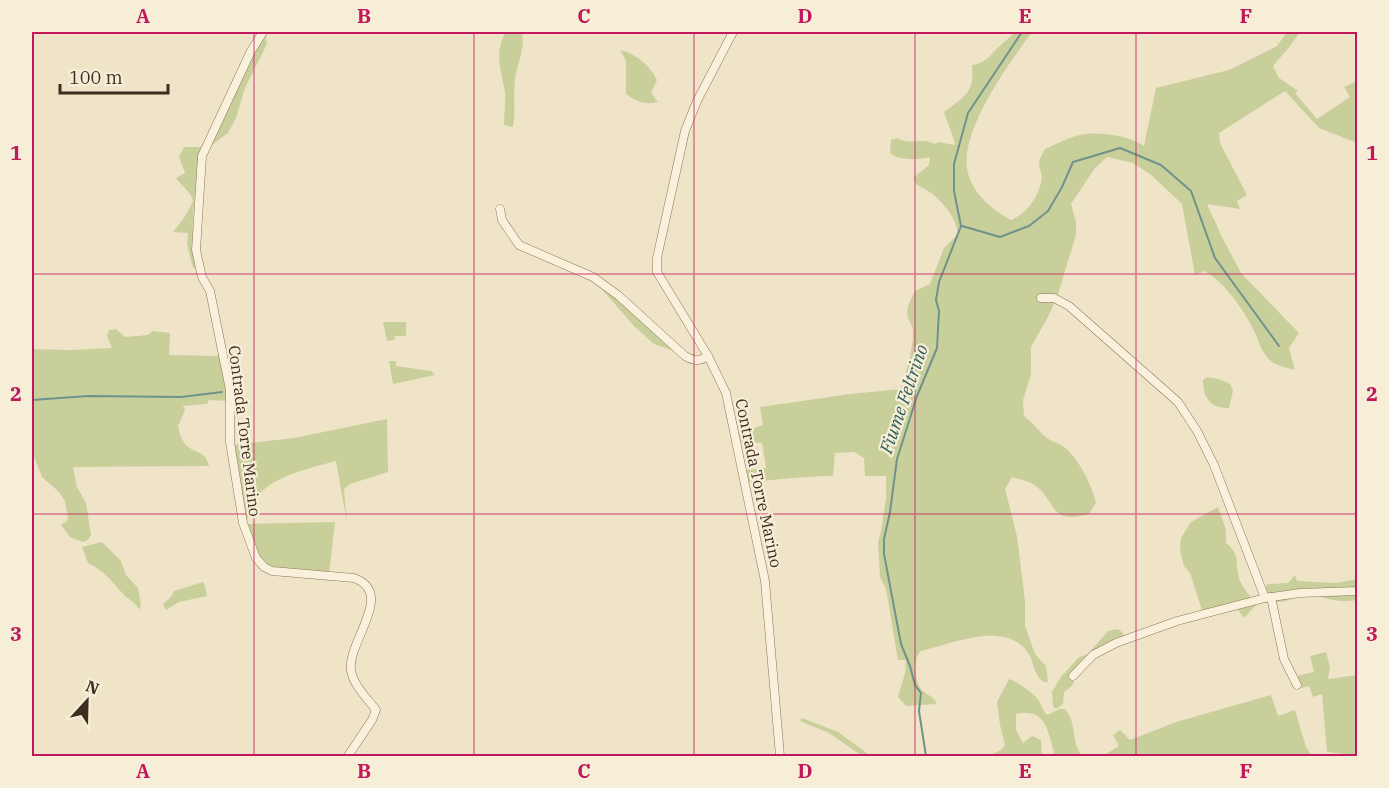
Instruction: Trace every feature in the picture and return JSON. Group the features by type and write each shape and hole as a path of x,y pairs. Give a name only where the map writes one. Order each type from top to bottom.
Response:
{"street":[{"name":"Contrada Torre Marino","path":"262,32 202,156 196,250 202,277 210,291 228,379 230,442 243,523 256,558 264,567 272,571 354,578 369,586 370,609 351,657 351,670 356,684 376,710 348,756"},
{"name":"Contrada Torre Marino","path":"733,32 697,101 685,131 657,258 657,272 708,356 726,393 765,581 780,756"},
{"path":"500,209 502,220 519,245 593,277 619,296 685,356 694,361 708,356"},
{"path":"1041,298 1054,298 1069,306 1178,402 1197,431 1214,465 1268,597 1284,658 1298,685"},
{"path":"1073,676 1093,655 1116,643 1178,621 1268,597 1300,593 1358,591"}],"green space":[{"path":"265,32 267,44 245,88 236,118 228,133 209,147 219,121"},
{"path":"506,32 522,32 523,39 515,79 513,127 504,125 505,92 499,54"},
{"path":"1016,32 1032,32 988,99 970,139 967,157 968,173 974,188 991,206 1011,220 1023,213 1038,191 1042,178 1039,161 1045,149 1085,134 1124,137 1144,146 1156,88 1229,70 1277,46 1287,32 1299,32 1273,66 1279,78 1298,91 1295,93 1317,119 1350,97 1344,87 1357,81 1357,143 1319,128 1285,91 1219,133 1220,143 1247,195 1237,201 1240,209 1207,204 1241,273 1299,333 1289,348 1295,370 1277,365 1268,359 1244,313 1218,281 1204,271 1195,275 1182,204 1150,174 1133,163 1107,157 1095,168 1071,204 1076,222 1076,235 1059,291 1031,347 1031,374 1023,400 1024,416 1044,436 1070,452 1080,465 1096,503 1089,514 1066,516 1054,509 1039,489 1029,482 1012,477 1005,489 1017,536 1025,601 1025,626 1035,654 1046,666 1048,682 1040,679 1029,654 1016,641 1004,637 976,637 921,651 915,666 918,683 937,704 906,706 898,697 906,660 898,660 886,589 880,577 878,542 886,498 886,476 865,476 864,458 854,452 835,453 833,476 748,482 747,470 766,468 762,443 741,442 739,433 763,425 760,407 901,389 913,339 907,315 909,304 915,291 930,284 944,248 958,234 949,212 937,198 917,185 913,178 929,165 930,157 909,159 894,156 890,153 891,140 897,138 955,145 944,112 962,98 970,88 972,65 985,60"},
{"path":"620,50 637,57 651,70 657,80 651,93 658,102 641,102 626,94 626,61"},
{"path":"184,147 204,147 194,206 193,240 197,266 193,268 187,244 188,233 173,232 193,201 176,178 185,173 179,157"},
{"path":"593,279 679,353 654,344 634,326"},
{"path":"383,322 406,322 406,336 395,336 394,340 387,341"},
{"path":"116,329 125,337 148,335 153,331 170,333 169,355 217,356 221,351 228,401 209,400 207,404 183,406 185,410 178,426 181,437 189,448 203,455 209,466 73,467 77,487 86,503 91,535 83,542 70,537 61,525 67,521 68,517 65,501 59,492 42,477 32,451 32,349 112,348 107,336 109,330"},
{"path":"389,361 396,361 396,366 431,371 435,375 393,384"},
{"path":"1207,377 1230,384 1233,391 1229,408 1212,404 1206,397 1203,380"},
{"path":"387,419 388,472 350,484 344,489 347,523 336,461 279,480 256,497 249,509 247,524 335,522 329,575 286,573 266,568 252,546 247,529 233,445 294,438"},
{"path":"1218,507 1226,530 1226,543 1236,556 1238,576 1256,605 1244,618 1236,607 1203,613 1180,551 1181,538 1191,522"},
{"path":"102,542 121,561 126,575 138,588 141,605 139,610 113,582 88,563 82,547"},
{"path":"1295,575 1297,581 1336,583 1357,579 1357,600 1339,601 1310,595 1279,602 1269,599 1265,587 1268,584 1288,583"},
{"path":"203,582 207,596 179,602 166,610 163,604 174,591"},
{"path":"1118,629 1123,633 1125,642 1123,645 1101,653 1072,678 1074,682 1064,692 1063,704 1056,709 1053,706 1052,692 1061,677 1079,657 1088,654 1108,631"},
{"path":"1326,652 1330,667 1328,679 1357,675 1357,756 1327,752 1322,694 1313,697 1309,686 1301,688 1297,676 1314,672 1310,656"},
{"path":"1009,679 1033,695 1047,715 1065,709 1082,756 1052,756 1054,752 1044,722 1034,714 1026,713 1016,714 1016,730 1023,743 1032,736 1041,740 1042,756 981,756 997,752 1005,745 997,702"},
{"path":"1271,695 1278,716 1295,710 1306,747 1312,756 1103,756 1119,746 1113,735 1120,730 1130,740 1176,722"},
{"path":"802,718 838,732 871,756 862,756 829,733 800,721"}],"waterway":[{"name":"Fiume Feltrino","path":"926,756 919,711 921,693 915,685 901,644 884,554 884,539 897,459 917,396 937,348 939,311 936,300 939,282 961,226 954,191 954,164 968,113 1022,32"},
{"path":"962,226 1000,237 1029,226 1048,211 1073,162 1120,148 1161,165 1191,191 1215,258 1279,346"},
{"path":"32,400 88,396 181,397 222,392"}]}
